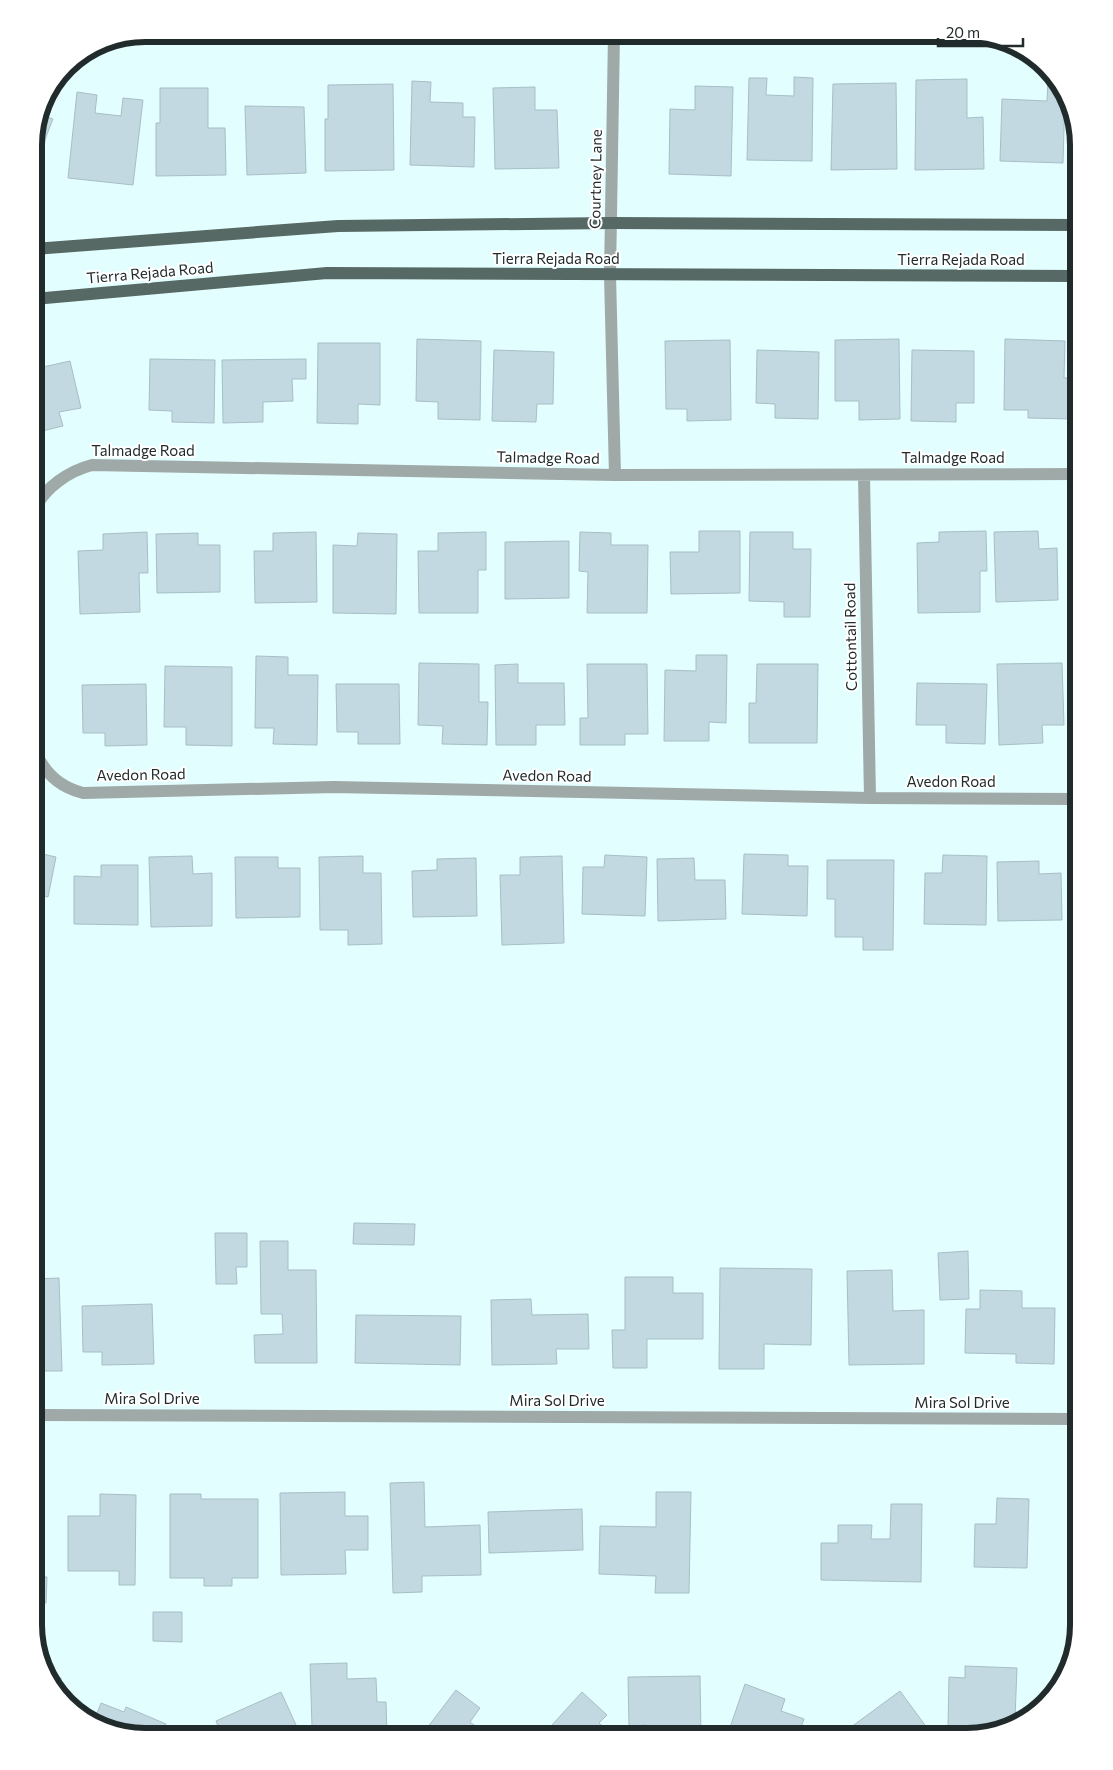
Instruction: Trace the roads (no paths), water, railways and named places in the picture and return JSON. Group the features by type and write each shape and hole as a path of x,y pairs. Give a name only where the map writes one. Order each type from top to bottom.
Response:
{"main road":[{"path":"43,248 338,226 611,223 1070,225"},
{"name":"Tierra Rejada Road","path":"43,298 327,274 1070,276"}],"street":[{"name":"Courtney Lane","path":"614,43 610,275 614,475"},
{"name":"Talmadge Road","path":"43,496 68,474 92,465 614,475 1070,474"},
{"name":"Cottontail Road","path":"864,475 870,798"},
{"name":"Avedon Road","path":"43,767 60,784 84,792 334,787 870,798 1070,798"},
{"name":"Mira Sol Drive","path":"42,1415 1070,1419"}]}
